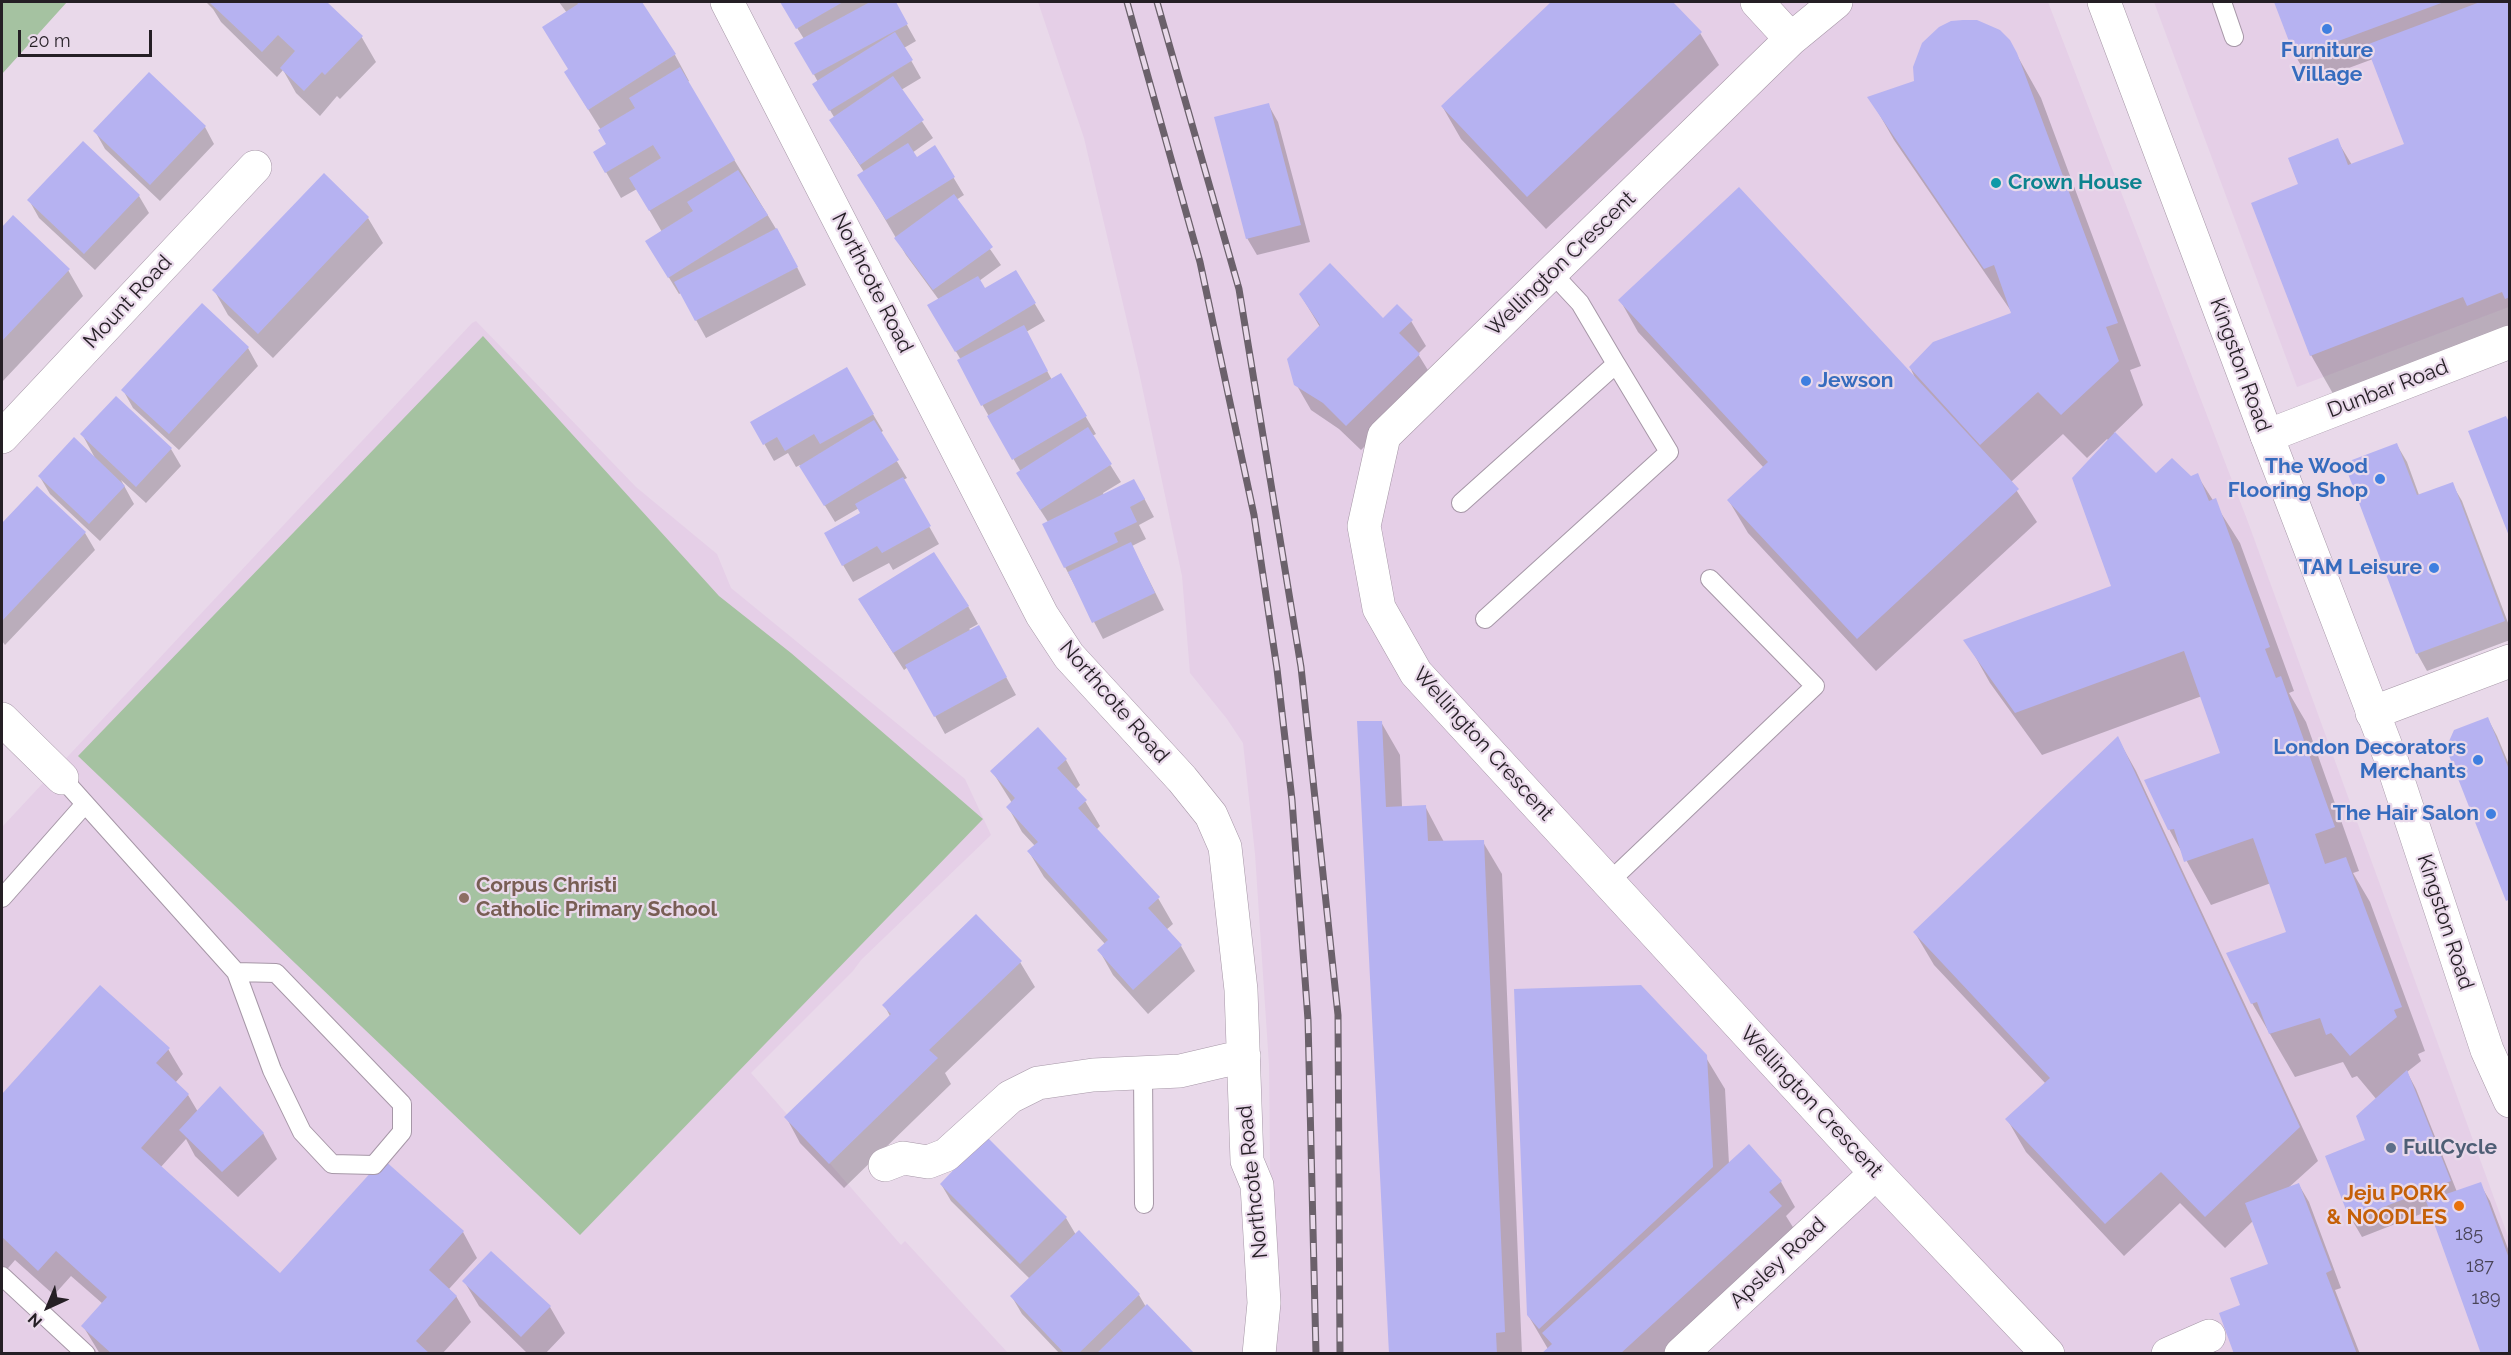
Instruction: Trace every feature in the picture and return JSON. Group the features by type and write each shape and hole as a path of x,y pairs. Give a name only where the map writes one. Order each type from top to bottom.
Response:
{"street":[{"name":"Northcote Road","path":"727,2 1042,615 1069,656 1211,815 1225,848 1241,990 1247,1161 1257,1185 1264,1304 1259,1353"},
{"path":"1757,2 1791,39"},
{"name":"Wellington Crescent","path":"1836,2 1791,39 1384,436 1364,526 1379,608 1416,673 1876,1173 2048,1353"},
{"name":"Kingston Road","path":"2104,2 2266,436 2392,762 2487,1050 2508,1094"},
{"name":"Mount Road","path":"2,436 255,167"},
{"name":"Dunbar Road","path":"2266,436 2510,342"},
{"path":"2372,713 2510,661"},
{"path":"2,719 62,778"},
{"path":"885,1166 903,1158 928,1162 946,1155 1010,1097 1038,1083 1093,1075 1180,1071 1244,1056"},
{"name":"Apsley Road","path":"1681,1353 1876,1173"},
{"path":"2168,1353 2209,1336"}],"lane":[{"path":"2222,2 2234,37"},
{"path":"1485,619 1669,452 1580,303 1552,273"},
{"path":"1461,502 1616,364"},
{"path":"1609,882 1815,686 1710,579"},
{"path":"62,778 236,972 272,1070 302,1132 332,1164 375,1165 402,1132 402,1104 276,973 236,972"},
{"path":"2,898 85,804"},
{"path":"1143,1072 1144,1204"},
{"path":"2,1276 86,1353"}],"shaded area":[{"path":"1038,2 2048,2 2248,522 2509,1239 2509,1353 1272,1353 1269,1065 1255,854 1243,743 1190,673 1182,576 1139,372 1084,138"},
{"path":"2154,2 2509,2 2509,307 2297,387"},
{"name":"Corpus Christi Catholic Primary School","path":"476,321 636,487 717,554 731,588 965,779 991,835 861,960 853,971 751,1073 901,1245 905,1241 1008,1353 2,1353 2,827"}],"green space":[{"path":"2,2 67,2 2,74"},
{"path":"483,336 719,596 791,653 983,819 580,1235 78,756"}],"building":[{"path":"209,2 327,2 363,36 325,75 322,72 304,91 280,68 295,51 278,35 262,52"},
{"path":"577,2 642,2 676,54 588,110 564,72 568,69 542,27 578,4"},
{"path":"780,2 843,2 796,29"},
{"path":"870,2 896,2 908,24 813,75 794,43"},
{"path":"1551,2 1673,2 1702,32 1527,197 1441,106"},
{"name":"Furniture Village","path":"2274,2 2444,2 2295,57"},
{"path":"2480,2 2510,2 2510,297 2505,299 2502,292 2467,306 2463,297 2310,356 2251,203 2298,184 2288,158 2338,138 2348,165 2404,144 2366,45"},
{"name":"Crown House","path":"1977,20 2000,30 2010,40 2017,53 2118,323 2106,327 2119,361 2061,415 2038,392 1980,445 1909,367 1933,342 2011,313 1994,265 1984,269 1867,97 1914,81 1913,67 1922,43 1939,27 1951,21"},
{"path":"895,32 913,60 829,111 812,84"},
{"path":"680,67 735,160 649,211 629,178 661,158 653,145 605,173 593,152 606,144 598,130 635,108 629,98"},
{"path":"149,72 206,126 150,185 93,131"},
{"path":"893,76 924,120 860,165 829,120"},
{"path":"1269,103 1301,225 1246,239 1214,117"},
{"path":"83,141 140,195 84,254 27,200"},
{"path":"908,143 917,157 935,145 955,177 886,220 857,175"},
{"path":"738,170 768,215 668,278 645,241 693,211 687,202"},
{"path":"324,173 369,217 258,334 212,290"},
{"name":"Jewson","path":"1739,187 2019,489 1857,639 1727,500 1768,462 1618,300"},
{"path":"954,194 993,247 933,290 894,238"},
{"path":"13,215 70,269 2,341 2,227"},
{"path":"777,228 798,267 695,321 674,282"},
{"path":"1330,263 1383,318 1397,304 1413,320 1399,333 1420,354 1346,426 1323,403 1294,385 1287,359 1320,325 1299,294"},
{"path":"1016,270 1036,303 955,352 927,305 978,276 985,288"},
{"path":"202,303 249,347 169,434 121,390"},
{"path":"1024,325 1048,371 981,406 957,360"},
{"path":"847,367 874,414 820,444 814,434 785,451 777,437 763,445 750,422"},
{"path":"1061,373 1087,416 1012,460 987,416"},
{"path":"116,396 172,448 136,487 80,434"},
{"path":"2506,416 2510,424 2509,536 2468,431"},
{"path":"874,420 899,460 824,506 799,466"},
{"path":"1088,427 1112,464 1040,510 1016,473"},
{"path":"2115,432 2156,473 2172,458 2191,476 2198,473 2209,501 2216,498 2270,647 2265,649 2276,678 2281,676 2335,827 2315,834 2325,864 2346,857 2402,1007 2394,1010 2397,1017 2350,1056 2331,1033 2326,1035 2320,1018 2269,1034 2257,1002 2251,1004 2226,953 2286,932 2253,838 2184,862 2174,829 2168,830 2144,780 2220,753 2184,651 2015,713 1963,640 2111,586 2072,478"},
{"path":"74,437 125,486 89,524 38,476"},
{"path":"2397,443 2417,495 2453,482 2505,621 2416,654 2344,463"},
{"path":"903,477 931,526 882,553 877,546 842,566 824,533 860,513 855,504"},
{"path":"1134,479 1145,499 1130,507 1137,522 1114,533 1118,542 1064,568 1042,524"},
{"path":"37,486 86,532 2,621 2,523"},
{"path":"1131,542 1155,593 1092,623 1068,572"},
{"path":"934,552 969,606 893,653 858,599"},
{"path":"979,625 1007,677 934,717 905,665"},
{"path":"2488,717 2510,772 2510,899 2506,901 2446,748 2454,730"},
{"path":"1357,721 1382,721 1386,807 1426,805 1428,841 1484,840 1505,1332 1496,1333 1497,1354 1389,1354"},
{"path":"1038,727 1067,759 1057,768 1087,800 1078,808 1160,897 1148,908 1182,945 1133,990 1097,950 1108,940 1027,851 1038,842 1006,807 1015,798 990,771"},
{"path":"2118,736 2300,1127 2205,1217 2161,1172 2105,1224 2005,1119 2050,1078 1913,932"},
{"path":"976,914 1022,961 929,1050 938,1058 829,1164 784,1117 891,1014 882,1005"},
{"path":"100,985 170,1048 156,1063 189,1094 141,1148 280,1273 383,1159 464,1231 429,1270 457,1296 416,1341 430,1354 112,1354 81,1326 107,1297 56,1251 38,1271 2,1237 2,1094"},
{"path":"1641,985 1707,1055 1713,1167 1539,1329 1527,1315 1514,989"},
{"name":"FullCycle","path":"2407,1070 2451,1181 2350,1220 2325,1156 2365,1140 2356,1116"},
{"path":"220,1086 264,1133 222,1172 179,1130"},
{"path":"986,1136 1067,1217 1020,1264 940,1184"},
{"path":"1749,1144 1782,1181 1769,1192 1782,1206 1620,1354 1541,1354 1552,1344 1542,1333"},
{"path":"2481,1182 2510,1261 2510,1354 2481,1354 2426,1201"},
{"path":"2299,1183 2332,1270 2326,1273 2357,1354 2234,1354 2219,1313 2240,1305 2230,1278 2268,1264 2245,1203"},
{"path":"1079,1230 1140,1294 1078,1354 1065,1354 1010,1296"},
{"path":"491,1251 551,1306 521,1337 462,1281"},
{"path":"1147,1304 1195,1354 1096,1354"}],"railway":[{"path":"1127,2 1200,262 1254,515 1277,669 1292,800 1308,1020 1316,1354"},
{"path":"1157,2 1239,289 1301,667 1338,1015 1340,1354"}],"place":[{"name":"Furniture Village","path":"2327,29"},
{"name":"Crown House","path":"1996,183"},
{"name":"Jewson","path":"1806,381"},
{"name":"The Wood Flooring Shop","path":"2380,479"},
{"name":"TAM Leisure","path":"2434,568"},
{"name":"London Decorators Merchants","path":"2478,760"},
{"name":"The Hair Salon","path":"2491,814"},
{"name":"Corpus Christi Catholic Primary School","path":"464,898"},
{"name":"FullCycle","path":"2391,1148"},
{"name":"Jeju PORK & NOODLES","path":"2459,1206"}]}
